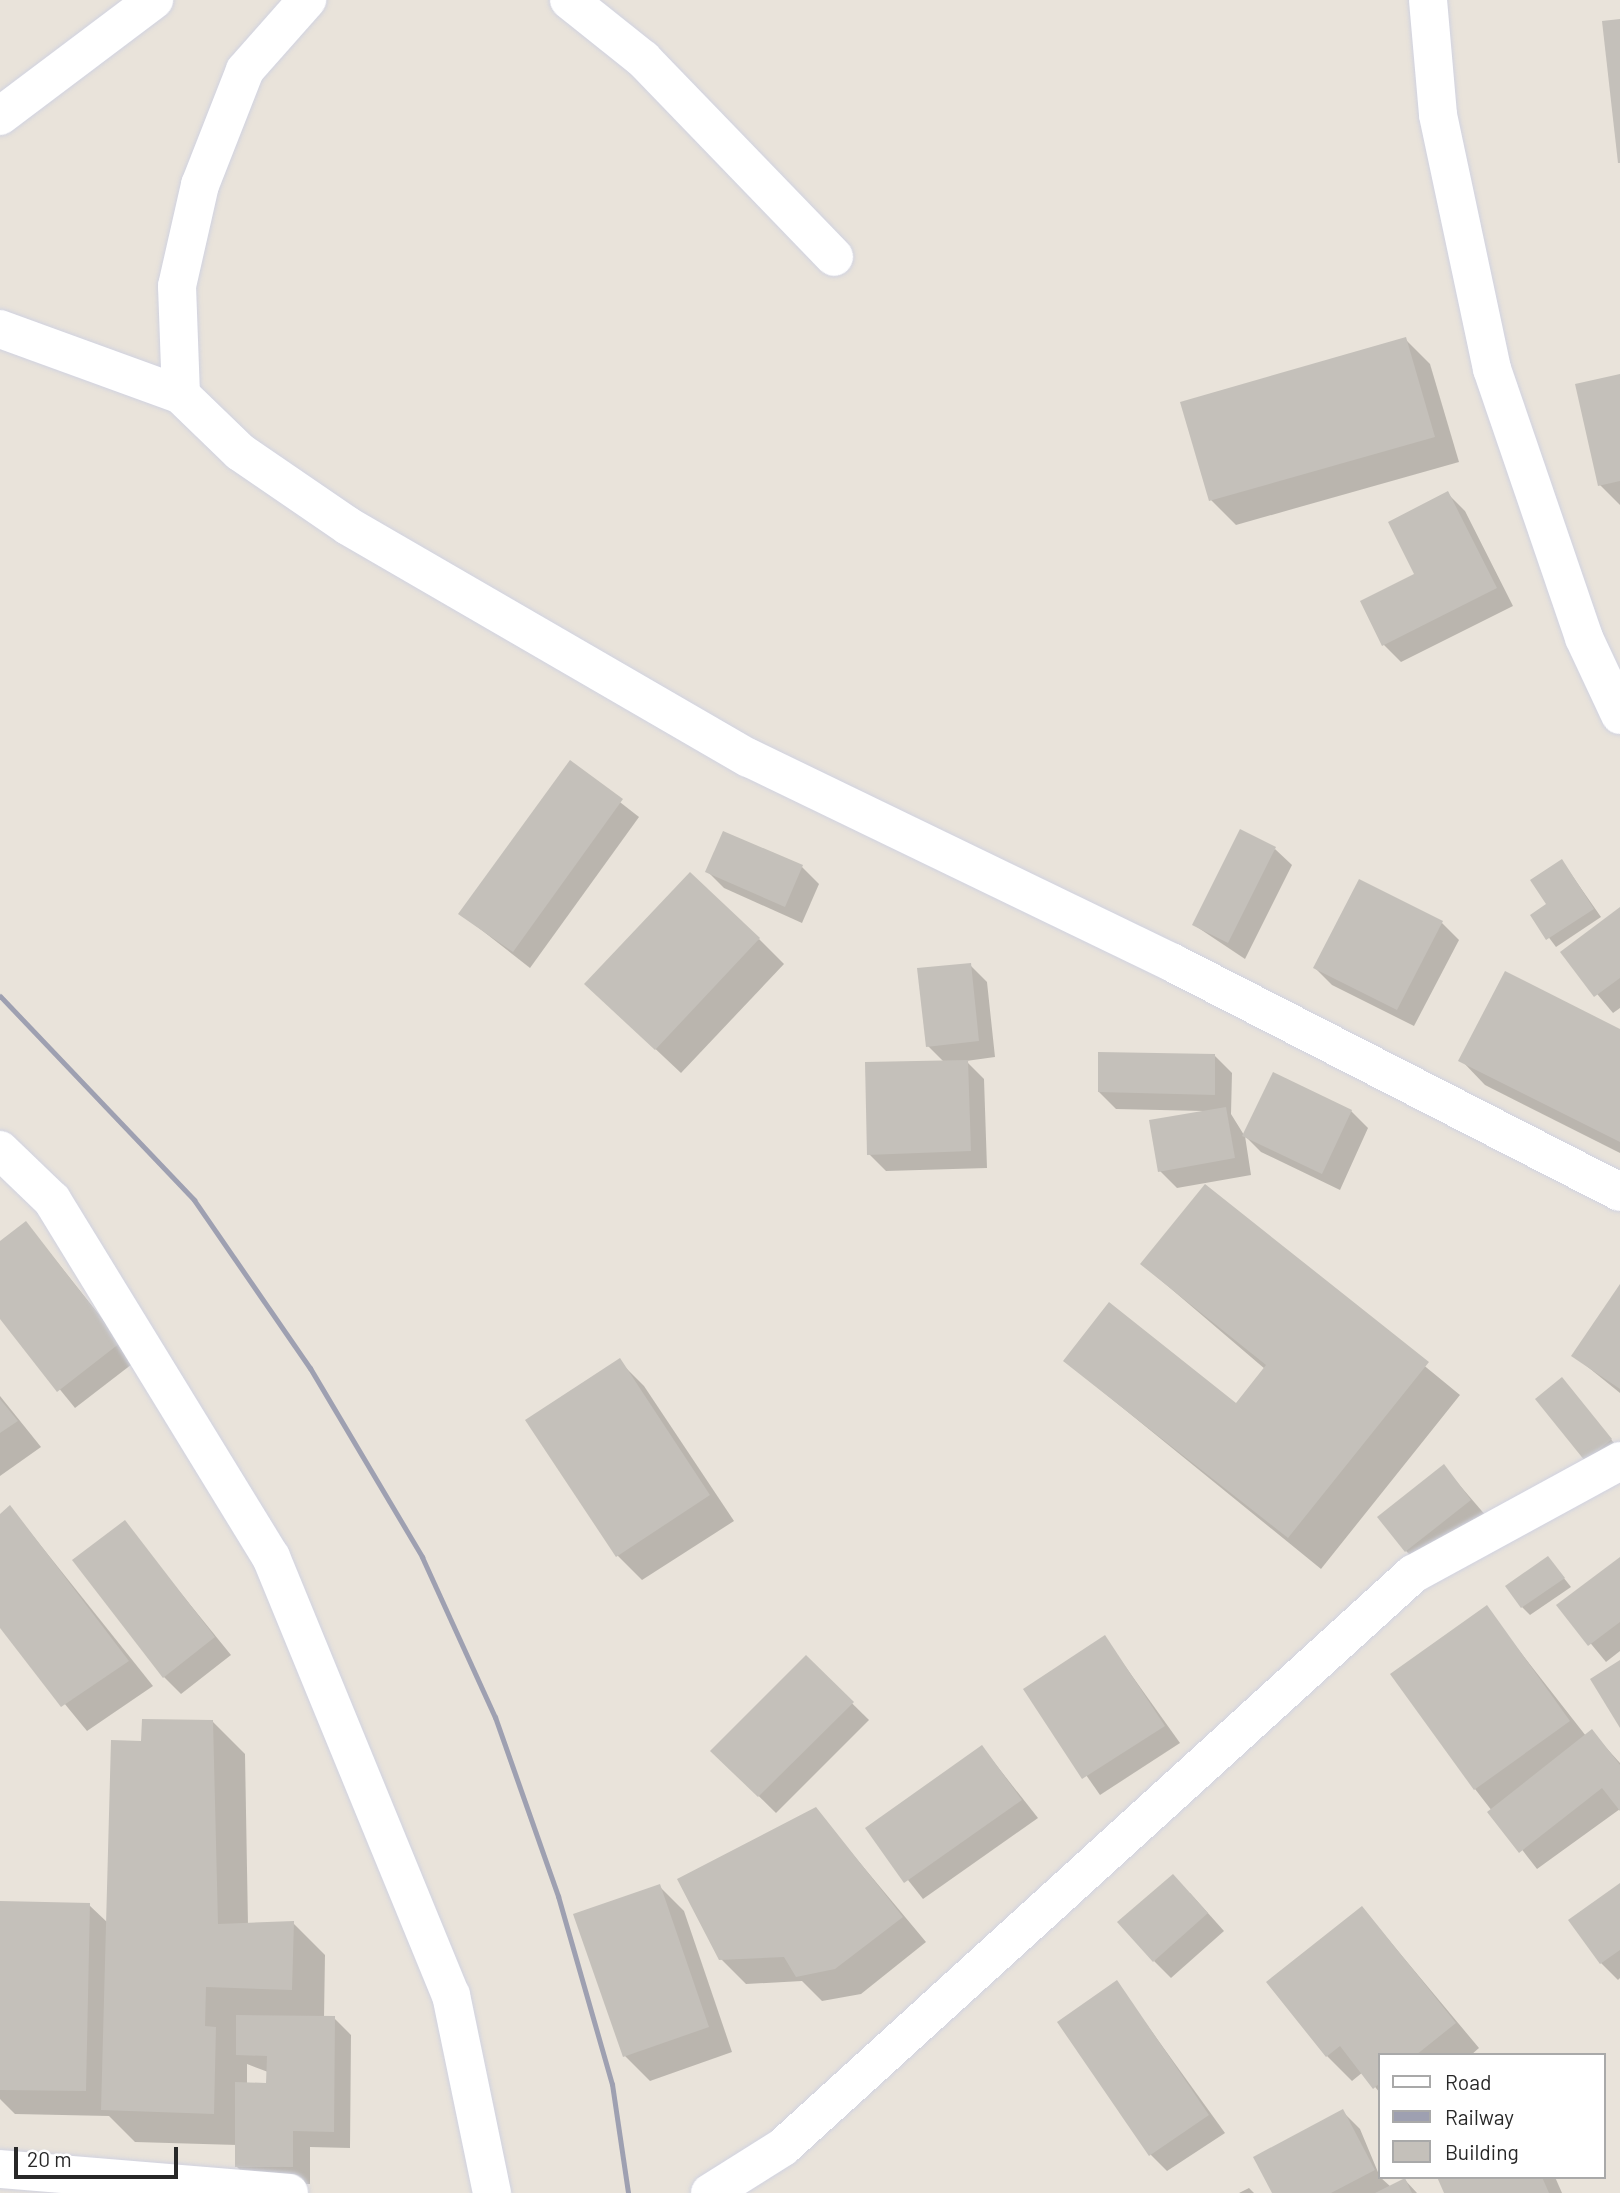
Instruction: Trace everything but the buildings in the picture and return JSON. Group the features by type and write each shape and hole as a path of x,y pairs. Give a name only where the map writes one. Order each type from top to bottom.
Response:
{"street":[{"path":"0,116 154,0"},
{"path":"181,395 177,286 200,185 245,70 307,0"},
{"path":"569,0 643,59 834,257"},
{"path":"1428,0 1438,115 1492,369 1584,638 1620,715"},
{"path":"0,329 181,395 240,452 348,526 749,758 1173,963 1620,1192"},
{"path":"0,1150 52,1200 271,1557 451,1995 492,2193"},
{"path":"710,2193 783,2147 1413,1574 1620,1461"},
{"path":"0,2169 289,2193"}],"railway":[{"path":"0,996 194,1200 310,1368 422,1557 495,1717 558,1896 612,2084 628,2193"}]}
